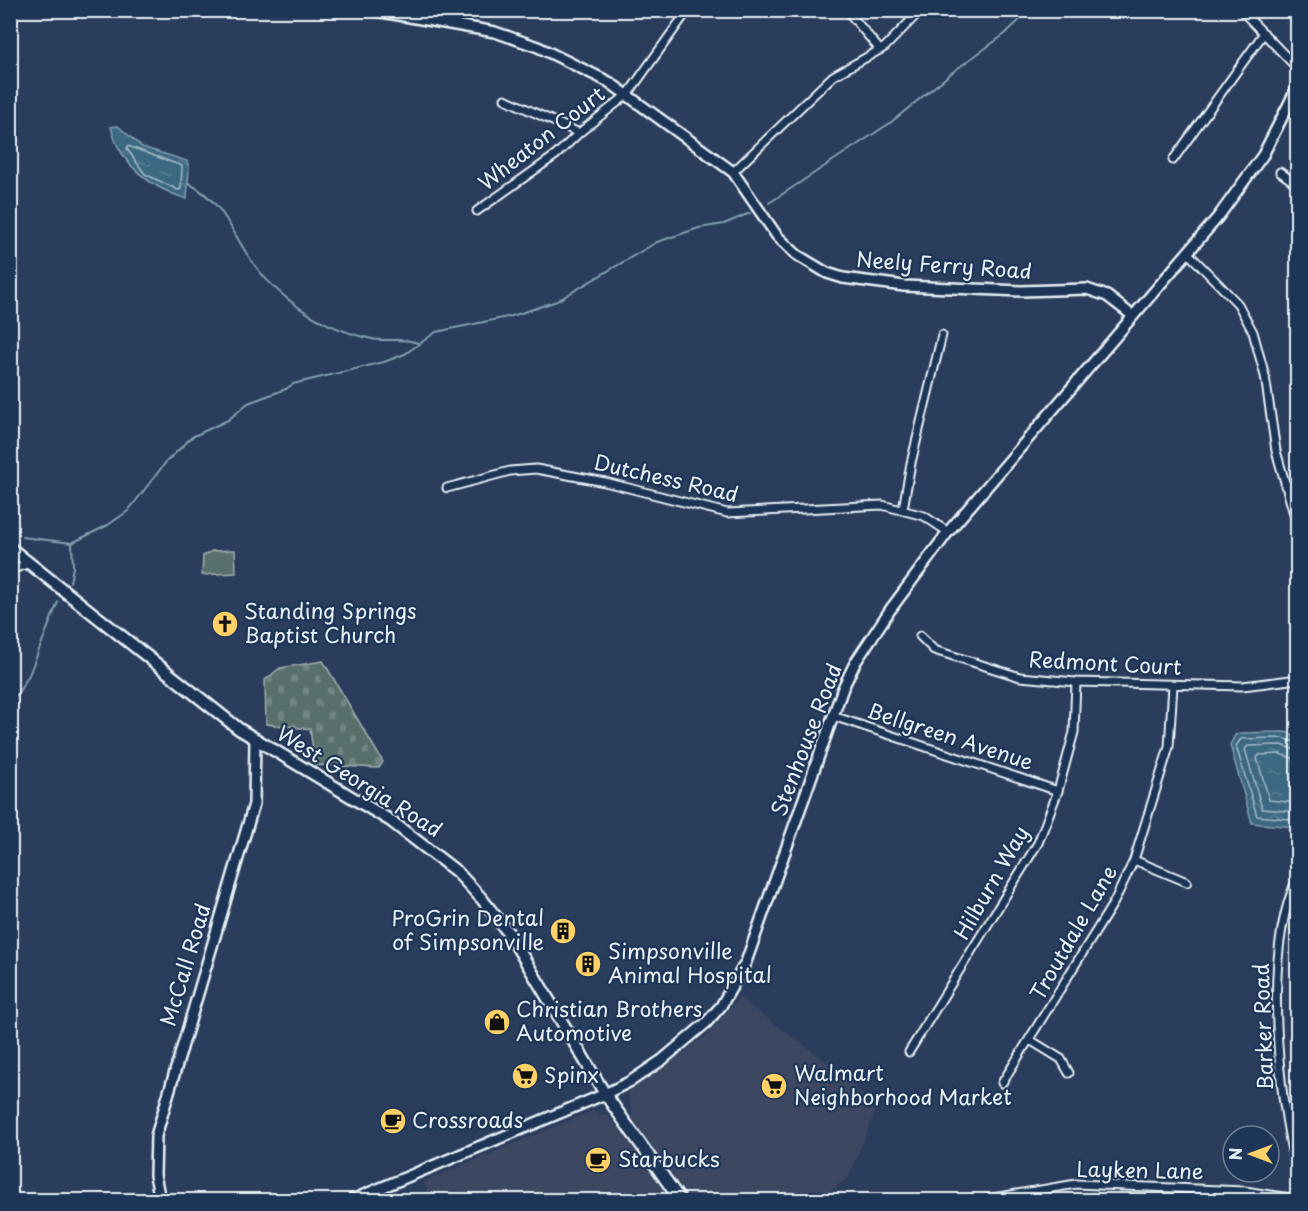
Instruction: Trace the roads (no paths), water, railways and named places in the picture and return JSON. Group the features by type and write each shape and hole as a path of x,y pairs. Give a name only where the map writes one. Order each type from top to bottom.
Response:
{"main road":[{"name":"West Georgia Road","path":"10,548 170,676 255,739 391,821 444,860 472,888 510,935 605,1094 680,1200"}],"street":[{"name":"Neely Ferry Road","path":"370,10 474,28 513,38 579,66 628,94 733,172 777,236 797,255 827,273 863,281 912,287 1021,291 1087,289 1107,296 1133,316"},
{"name":"Wheaton Court","path":"477,211 556,155 579,132 628,94 687,10"},
{"path":"733,172 833,76 880,50 921,10"},
{"path":"1240,10 1298,69"},
{"path":"850,14 880,50"},
{"path":"1173,160 1264,33"},
{"path":"1133,316 1214,222 1263,155 1298,86"},
{"path":"505,99 579,132"},
{"path":"1280,172 1298,184"},
{"path":"1187,252 1233,299 1253,332 1265,376 1276,451 1298,528"},
{"name":"Stenhouse Road","path":"352,1200 631,1081 688,1040 721,1006 746,962 833,716 855,663 948,532 1133,316"},
{"path":"903,509 911,463 942,335"},
{"name":"Dutchess Road","path":"447,488 510,471 536,469 605,482 727,513 835,505 882,505 924,516 948,532"},
{"path":"1285,486 1298,484"},
{"path":"10,570 30,564"},
{"name":"Redmont Court","path":"920,636 934,650 1020,677 1076,682 1243,686 1298,679"},
{"name":"Hilburn Way","path":"909,1052 1038,843 1058,791 1074,732 1076,682"},
{"name":"Troutdale Lane","path":"1002,1083 1114,902 1134,860 1169,747 1173,685"},
{"name":"Bellgreen Avenue","path":"833,716 1058,791"},
{"name":"McCall Road","path":"160,1200 154,1160 156,1136 254,804 257,775 255,739"},
{"path":"1134,860 1187,882"},
{"name":"Barker Road","path":"1298,878 1282,917 1278,994 1284,1117 1298,1178"},
{"path":"1030,1040 1061,1059 1069,1073"},
{"name":"Layken Lane","path":"981,1200 1076,1184 1221,1189 1290,1198 1298,1196"}],"water":[{"path":"118,126 142,147 187,161 189,167 187,199 161,188 130,164 115,141 111,127"},
{"path":"1240,733 1290,733 1297,741 1297,825 1293,827 1252,823 1230,745 1235,735"}],"waterway":[{"path":"769,203 890,123 954,71 1005,34 1030,10"},
{"path":"188,183 218,208 259,271 298,307 328,324 361,336 377,340 407,340 418,343"},
{"path":"22,537 72,543 108,525 128,511 166,462 192,437 228,420 248,403 286,389 293,384 384,362 405,354 436,332 512,316 557,301 657,242 699,228 724,224 750,213"},
{"path":"70,582 73,567 72,543"},
{"path":"10,706 29,675 58,602"}],"place":[{"name":"Standing Springs Baptist Church","path":"225,624"},
{"name":"ProGrin Dental of Simpsonville","path":"563,931"},
{"name":"Simpsonville Animal Hospital","path":"588,964"},
{"name":"Christian Brothers Automotive","path":"497,1022"},
{"name":"Spinx","path":"525,1076"},
{"name":"Walmart Neighborhood Market","path":"774,1086"},
{"name":"Crossroads","path":"393,1121"},
{"name":"Starbucks","path":"598,1160"}]}
